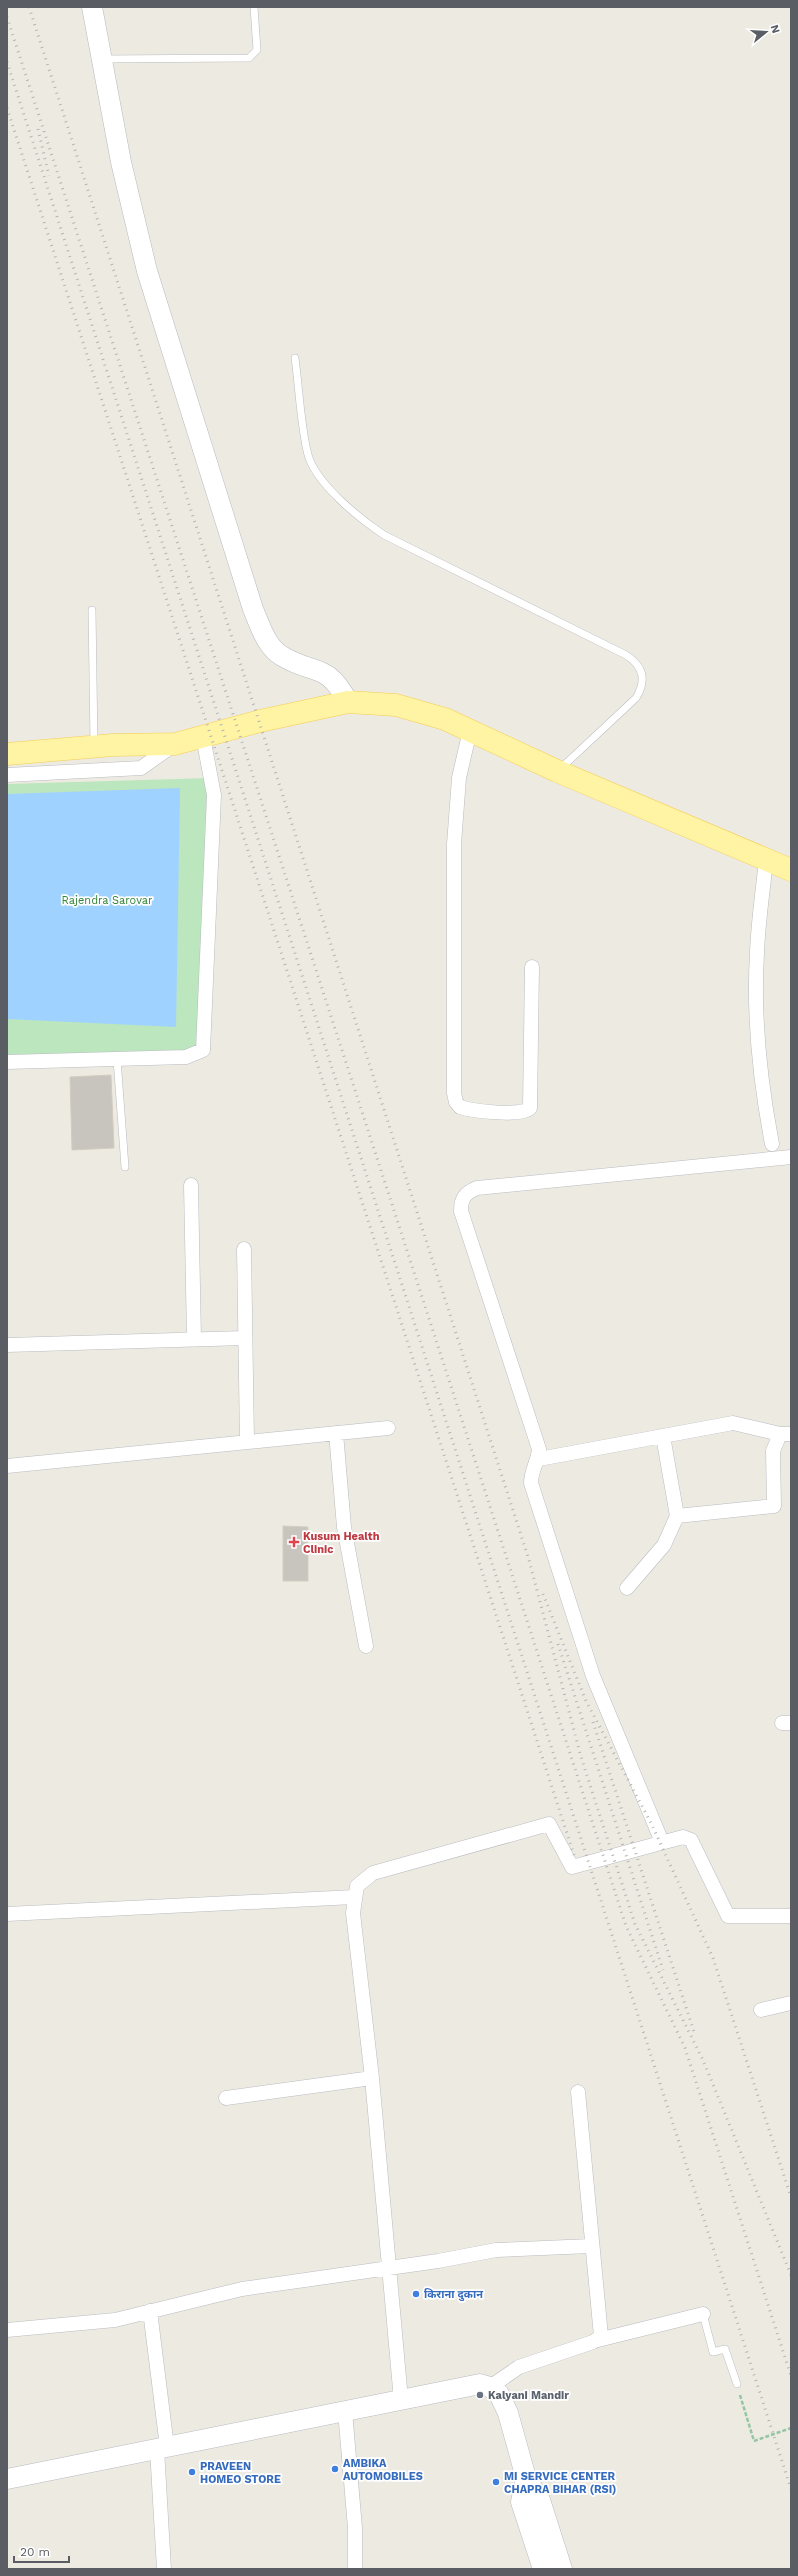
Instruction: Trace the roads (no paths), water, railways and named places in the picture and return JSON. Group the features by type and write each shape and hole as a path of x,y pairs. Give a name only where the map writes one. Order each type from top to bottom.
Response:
{"main road":[{"path":"92,7 121,162 147,271 253,609 266,640 281,656 325,672 338,684 348,702"},
{"path":"7,754 94,747 175,744 203,738 260,722 348,702 396,705 445,719 558,771 791,870"},
{"path":"7,2479 480,2384 490,2387 499,2394 508,2413 526,2478 540,2500 562,2569"},
{"path":"526,2478 521,2502 543,2569"}],"street":[{"path":"470,730 459,778 454,844 454,1093 456,1102 460,1107 515,1113 527,1111 530,1108 532,967"},
{"path":"7,1062 186,1057 203,1050 214,795 203,738"},
{"path":"7,775 141,768 175,744"},
{"path":"766,859 757,954 757,1013 759,1061 772,1144"},
{"path":"662,1842 601,1696 574,1622 531,1483 531,1473 538,1459 539,1449 461,1211 461,1201 466,1192 477,1188 791,1157"},
{"path":"191,1185 194,1339"},
{"path":"244,1249 247,1442"},
{"path":"7,1345 245,1338"},
{"path":"538,1459 733,1423 785,1434 773,1451 774,1506 677,1516"},
{"path":"7,1466 388,1428"},
{"path":"336,1433 345,1533 366,1646"},
{"path":"627,1588 664,1545 677,1516 663,1436"},
{"path":"401,2400 372,2078 353,1912 354,1897 357,1886 373,1873 549,1824 572,1867 683,1837 690,1840 728,1916 791,1916"},
{"path":"7,1914 354,1897"},
{"path":"761,2010 791,2003"},
{"path":"226,2098 372,2078"},
{"path":"578,2092 591,2246 602,2331 598,2340"},
{"path":"7,2330 115,2320 242,2289 389,2266 438,2261 496,2250 591,2246"},
{"path":"150,2311 162,2448 164,2569"},
{"path":"490,2387 519,2367 598,2340 703,2314"},
{"path":"345,2411 355,2528 355,2569"}],"lane":[{"path":"102,59 250,58 257,50 254,7"},
{"path":"295,358 309,458 318,474 354,513 384,535 626,655 640,667 643,682 636,698 558,771"},
{"path":"92,610 94,747"},
{"path":"117,1059 125,1167"},
{"path":"703,2314 713,2352 725,2349 737,2384"}],"water":[{"name":"Rajendra Sarovar","path":"180,788 176,1027 7,1019 7,794"}],"railway":[{"path":"29,7 529,1560 581,1757 635,1924 703,2060 791,2275"},
{"path":"7,17 626,1926 685,2048 791,2376"},
{"path":"7,62 791,2489"},
{"path":"7,108 574,1855"},
{"path":"38,129 49,176"},
{"path":"543,1594 586,1701 651,1823 713,1958 791,2197"},
{"path":"558,1644 663,1970"},
{"path":"593,1722 695,2035"}],"place":[{"name":"Kusum Health Clinic","path":"294,1542"},
{"name":"किराना दुकान","path":"416,2294"},
{"name":"Kalyani Mandir","path":"480,2395"},
{"name":"AMBIKA AUTOMOBILES","path":"335,2469"},
{"name":"PRAVEEN HOMEO STORE","path":"192,2472"},
{"name":"MI SERVICE CENTER CHAPRA BIHAR (RSI)","path":"496,2482"}]}
